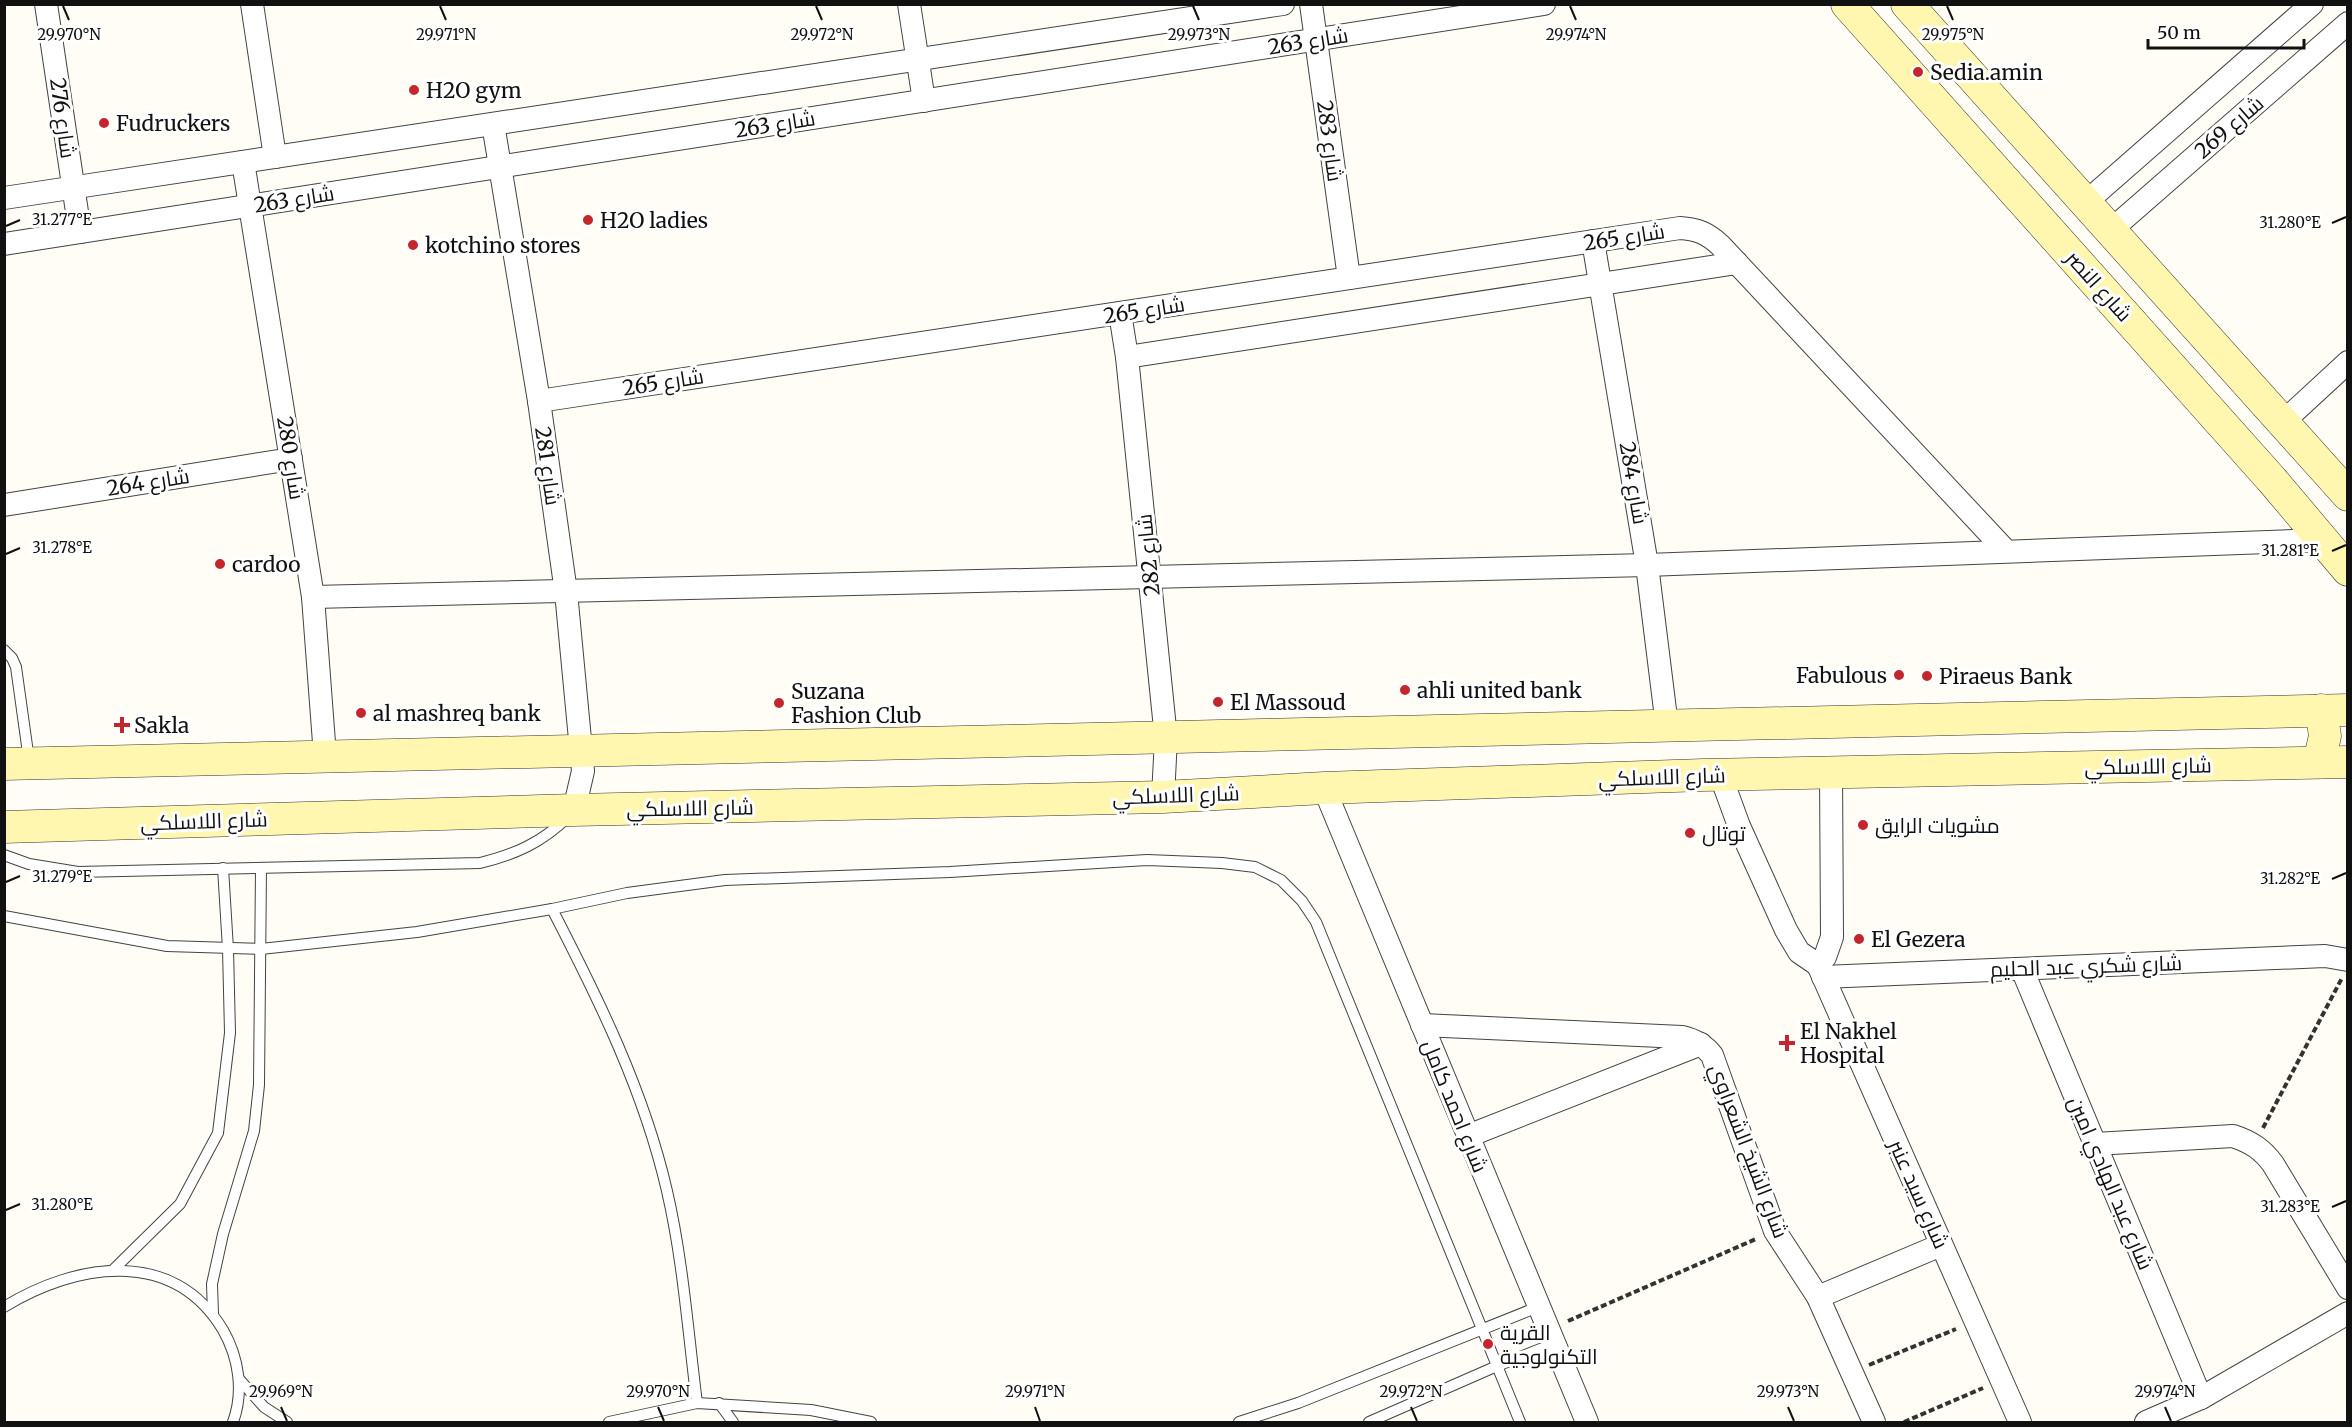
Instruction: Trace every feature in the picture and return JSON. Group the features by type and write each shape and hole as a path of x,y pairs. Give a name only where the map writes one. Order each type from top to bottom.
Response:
{"main road":[{"name":"شارع النصر","path":"1847,4 2234,437 2348,570"},
{"path":"1906,4 2348,495"},
{"path":"17,764 2334,710 2325,736 2333,762"},
{"name":"شارع اللاسلكي","path":"4,826 1163,797 1324,788 1720,774 2333,762"}],"street":[{"name":"شارع 276","path":"46,4 80,232"},
{"path":"252,4 276,157"},
{"path":"909,4 924,101"},
{"name":"شارع 263","path":"4,198 1283,4"},
{"name":"شارع 283","path":"1311,4 1349,279"},
{"name":"شارع 263","path":"4,243 1545,4"},
{"name":"شارع 269","path":"2085,203 2312,4"},
{"name":"شارع 269","path":"2110,230 2348,23"},
{"name":"شارع 281","path":"494,124 566,592 583,771 574,810"},
{"name":"شارع 280","path":"243,162 313,597 325,756"},
{"name":"شارع 265","path":"538,401 1680,228 1695,229 1709,234 2006,551"},
{"name":"شارع 284","path":"1593,241 1647,565 1667,726"},
{"name":"شارع 265","path":"1127,357 1737,263"},
{"name":"شارع 282","path":"1119,313 1127,357 1167,738 1163,797"},
{"path":"2282,423 2348,362"},
{"name":"شارع 264","path":"4,505 291,459"},
{"path":"313,597 1647,565 2324,540"},
{"path":"1820,971 1832,937 1831,771"},
{"name":"شارع سيد عنبر","path":"1720,774 1744,837 1786,930 1799,952 1820,971 2020,1422"},
{"name":"شارع احمد كامل","path":"1324,788 1587,1422"},
{"name":"شارع شكري عبد الحليم","path":"1820,971 2022,969 2325,956 2345,969"},
{"name":"شارع عبد الهادي امين","path":"2022,969 2201,1398"},
{"name":"شارع الشيخ الشعراوي","path":"1422,1025 1682,1037 1701,1044 1712,1055 1775,1231 1818,1297 1874,1422"},
{"name":"شارع الشيخ الشعراوي","path":"1468,1136 1701,1044"},
{"path":"2095,1144 2233,1136 2254,1145 2263,1151 2273,1164 2348,1288"},
{"path":"1818,1297 1941,1245"},
{"path":"2146,1422 2201,1398 2348,1313"}],"lane":[{"path":"4,650 12,658 16,667 17,764"},
{"path":"4,855 29,864 78,872 480,863 504,857 530,846 549,835 574,810"},
{"path":"4,916 166,946 261,949 417,932 552,909 627,893 725,880 950,872 1147,860 1222,863 1256,867 1281,880 1302,901 1316,922 1520,1422"},
{"path":"114,1269 180,1204 218,1133 230,1033 223,868"},
{"path":"213,1314 212,1284 223,1234 254,1131 259,1085 261,868"},
{"path":"552,909 620,1047 650,1129 667,1192 681,1272 697,1403"},
{"path":"4,1307 44,1287 79,1276 114,1269 133,1270 169,1280 200,1300 213,1314 231,1344 240,1379 237,1412 233,1422"},
{"path":"1239,1422 1298,1403 1538,1307"},
{"path":"1369,1422 1497,1366 1551,1337"},
{"path":"240,1379 264,1407 287,1422"},
{"path":"609,1422 697,1403 719,1403 811,1410 871,1422"},
{"path":"719,1403 732,1422"},
{"path":"650,1422 661,1411"}],"path":[{"path":"2254,1145 2345,969"},
{"path":"1551,1337 1775,1231"},
{"path":"1851,1372 1975,1321"},
{"path":"1904,1422 2002,1380"}],"place":[{"name":"Sedia.amin","path":"1918,72"},
{"name":"H2O gym","path":"414,90"},
{"name":"Fudruckers","path":"104,123"},
{"name":"H2O ladies","path":"588,220"},
{"name":"kotchino stores","path":"413,245"},
{"name":"cardoo","path":"220,564"},
{"name":"Fabulous","path":"1899,675"},
{"name":"Piraeus Bank","path":"1927,676"},
{"name":"ahli united bank","path":"1405,690"},
{"name":"El Massoud","path":"1218,702"},
{"name":"Suzana Fashion Club","path":"779,703"},
{"name":"al mashreq bank","path":"361,713"},
{"name":"Sakla","path":"122,725"},
{"name":"مشويات الرايق","path":"1863,825"},
{"name":"توتال","path":"1690,833"},
{"name":"El Gezera","path":"1859,939"},
{"name":"El Nakhel Hospital","path":"1787,1043"},
{"name":"القرية التكنولوجية","path":"1488,1344"}]}
